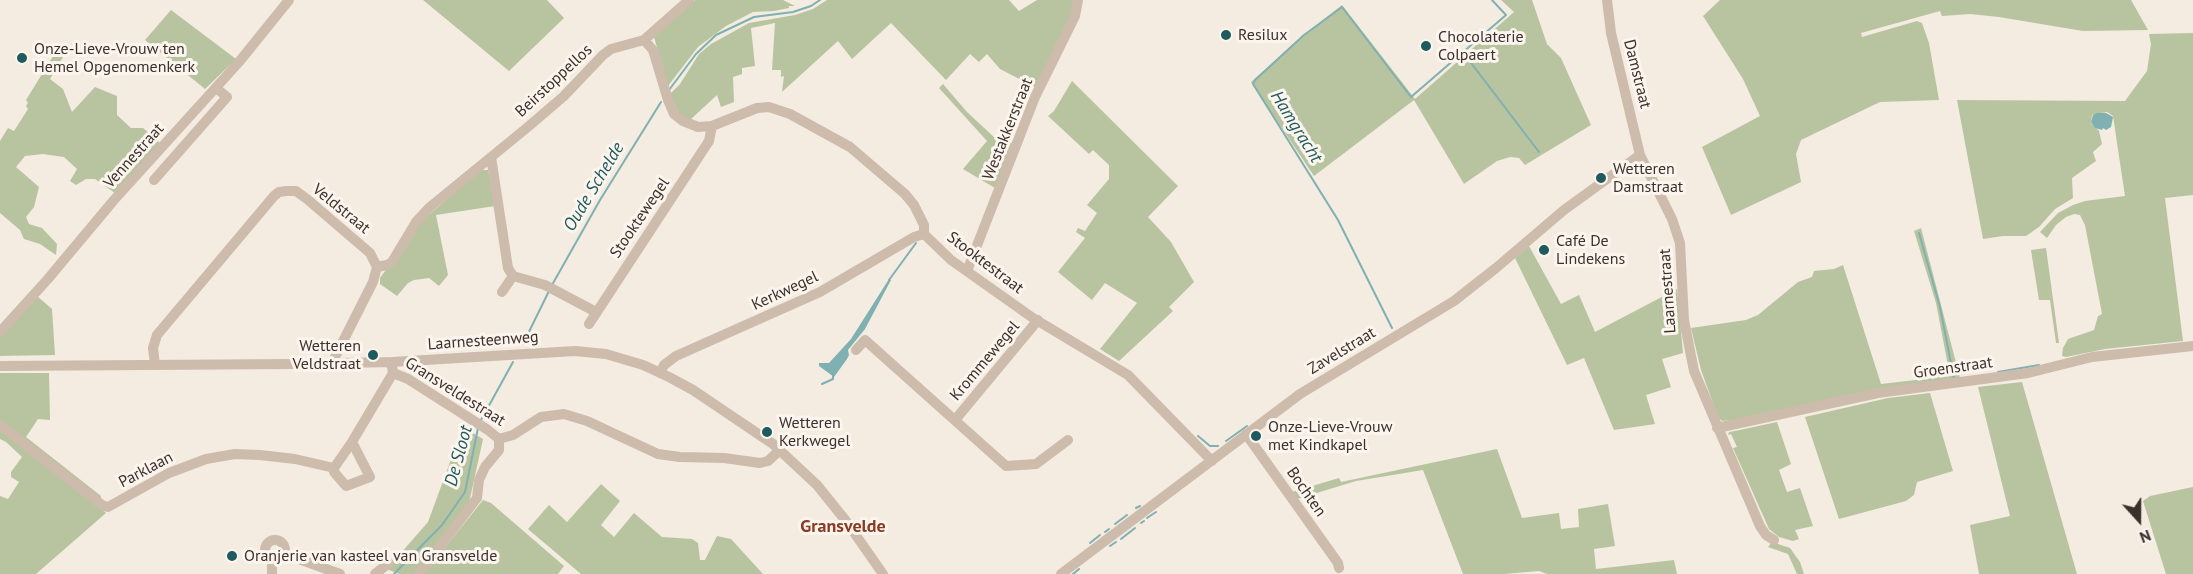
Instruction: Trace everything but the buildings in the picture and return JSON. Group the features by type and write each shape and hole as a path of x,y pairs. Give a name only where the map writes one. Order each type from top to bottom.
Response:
{"street":[{"name":"Vennestraat","path":"0,332 146,164 216,88 289,0"},
{"path":"689,0 644,40 653,50 674,114 683,121 698,127 712,126"},
{"name":"Westakkerstraat","path":"967,272 1035,97 1075,16 1078,0"},
{"name":"Damstraat","path":"1607,0 1610,29 1640,155"},
{"name":"Beirstoppellos","path":"377,267 387,265 392,261 416,222 430,207 564,96 603,55 611,49 644,40"},
{"path":"154,180 226,97 216,88"},
{"name":"Stooktestraat","path":"712,126 757,108 769,108 790,114 850,147 905,194 914,205 924,225 924,234 951,260 1038,320 1128,375 1212,461"},
{"path":"180,126 192,136"},
{"name":"Stooktewegel","path":"589,324 709,141 712,126"},
{"name":"Laarnestraat","path":"1640,155 1677,232 1682,251 1684,320 1688,347 1700,388 1760,526 1766,535 1774,540"},
{"name":"Zavelstraat","path":"1060,574 1300,394 1454,301 1564,210 1640,155"},
{"path":"146,164 176,156"},
{"path":"491,157 508,268 513,276 550,287 596,312"},
{"name":"Veldstraat","path":"155,365 153,348 157,335 279,192 296,191 307,199 370,253 377,267"},
{"name":"Kerkwegel","path":"660,373 664,365 676,356 820,292 914,237 924,234"},
{"path":"332,363 373,282 377,267"},
{"path":"502,292 513,276"},
{"name":"Krommewegel","path":"955,420 1038,320"},
{"name":"Krommewegel","path":"856,350 865,340 1006,466 1036,464 1068,440"},
{"name":"Groenstraat","path":"1717,428 1878,393 2028,373 2092,357 2193,346"},
{"name":"Laarnesteenweg","path":"0,366 332,363 393,368 575,351 606,354 643,365 693,390 780,450 817,485 846,521 883,574"},
{"path":"334,468 352,442 393,368"},
{"name":"Gransveldestraat","path":"393,368 479,424 499,440 513,435 542,417 564,414 587,421 658,454 724,458 760,463 768,461 780,450"},
{"name":"Parklaan","path":"0,425 102,506 108,507 169,472 194,462 219,456 260,455 295,459 334,468 334,472 346,486 370,477 352,442"},
{"name":"Bochten","path":"1246,434 1338,563 1339,568"},
{"path":"419,574 477,498 480,480 485,467 499,450 499,440"},
{"path":"272,560 280,559 285,554 285,548 281,542 275,540 269,542 265,552 272,560 272,574"},
{"path":"285,554 340,574"},
{"path":"375,574 389,563"}],"green space":[{"path":"423,0 547,0 564,18 509,71"},
{"path":"695,0 783,0 795,6 774,11 753,12 726,26 698,47 668,86 654,37"},
{"path":"827,0 1009,0 1019,11 1037,0 1075,0 1072,15 1035,87 1000,69 987,54 979,62 970,54 946,80 891,23 852,59 838,41 782,92 784,76 781,77 781,70 772,70 775,23 751,28 755,66 742,68 742,74 733,77 734,102 721,107 717,95 690,120 680,115 670,94 680,84 699,54 711,44 749,23 795,15 813,9"},
{"path":"1501,0 1532,0 1547,44 1561,58 1591,125 1525,165 1519,158 1510,157 1497,161 1464,184 1414,100 1314,176 1251,82 1342,5 1415,99 1514,12"},
{"path":"1720,0 2131,0 2148,30 2083,31 1999,17 1970,14 1942,16 1940,11 1861,33 1862,37 1917,21 1922,23 1929,43 1939,100 1880,102 1801,140 1796,154 1801,182 1731,215 1702,147 1760,116 1743,79 1703,16"},
{"path":"171,10 236,59 205,89 145,40"},
{"path":"2193,33 2193,195 2165,198 2183,341 2062,356 2068,339 2094,330 2098,316 2102,314 2085,225 2080,215 2074,214 2066,217 2056,225 2047,238 2040,232 2058,213 2073,205 2085,201 2125,196 2113,116 2107,112 2092,115 2091,123 2099,131 2102,144 2093,152 2096,161 2072,178 2073,198 2055,209 2039,227 2026,236 1983,239 1957,100 2125,101 2147,71 2151,44 2149,34"},
{"path":"55,53 63,57 50,79 63,89 72,112 95,87 117,96 117,115 131,128 143,128 160,143 115,193 95,179 86,179 76,185 70,181 77,169 64,157 43,154 25,156 16,167 39,187 34,207 26,217 29,224 42,228 57,244 56,255 40,244 24,239 20,230 0,213 0,141 8,128 14,131 28,109 26,100"},
{"path":"1072,81 1178,186 1148,217 1171,242 1194,282 1169,307 1173,311 1119,361 1100,349 1137,303 1105,283 1092,300 1058,272 1085,238 1076,232 1078,228 1085,231 1097,213 1087,205 1109,179 1109,165 1093,150 1089,154 1048,116 1054,111"},
{"path":"943,84 967,112 995,138 1012,143 995,188 963,169 987,141 939,88"},
{"path":"479,170 488,170 495,206 436,215 448,275 439,286 429,278 414,280 408,283 397,296 380,284 380,278 418,225"},
{"path":"1921,228 1960,378 1733,420 1722,421 1718,417 1701,370 1691,328 1746,320 1758,315 1798,282 1812,277 1814,271 1834,269 1843,265 1881,384 1950,376 1936,303 1914,231"},
{"path":"1529,246 1561,304 1579,295 1595,332 1677,289 1683,353 1662,359 1671,387 1646,395 1655,424 1614,430 1584,358 1567,365 1515,258"},
{"path":"2046,248 2059,343 2056,343 2050,300 2039,300 2031,250"},
{"path":"37,296 52,309 55,355 0,356 0,337"},
{"path":"0,373 49,373 50,420 38,419 26,437 101,496 99,507 106,513 36,574 0,574 0,496 8,499 19,482 11,477 11,472 22,457 0,439"},
{"path":"2022,382 2077,574 1979,574 1970,525 2010,516 1978,387"},
{"path":"1930,393 1953,471 1917,482 1914,495 1906,501 1839,519 1805,417 1888,398"},
{"path":"1777,422 1791,464 1779,470 1787,492 1800,488 1813,526 1795,530 1799,539 1793,541 1779,537 1769,529 1733,448 1737,447 1731,434 1728,435 1729,432"},
{"path":"463,427 483,439 469,503 414,574 399,574 387,569 428,522"},
{"path":"1497,449 1522,518 1559,513 1561,529 1579,527 1578,509 1608,504 1615,546 1594,549 1596,569 1674,560 1677,574 1547,574 1539,571 1463,574 1423,470 1356,481 1297,499 1292,492 1339,478 1341,482"},
{"path":"601,484 620,501 601,525 614,537 634,513 662,537 692,539 698,543 700,560 705,560 717,536 731,539 763,574 581,574 528,529 549,505 567,522"},
{"path":"2193,487 2193,574 2166,574 2143,501 2150,496"},
{"path":"483,500 491,503 564,566 558,574 424,574"},
{"path":"1772,542 1790,548 1800,562 1804,574 1797,574 1788,554 1768,547"}],"water":[{"path":"2106,113 2113,117 2111,127 2106,130 2095,128 2091,122 2093,115"},
{"path":"889,279 891,280 865,329 848,350 847,359 834,377 819,366 819,363 829,363 851,339"}],"waterway":[{"name":"Oude Schelde","path":"669,90 696,54 716,35 754,17 793,12 811,6 820,0"},
{"name":"Hamgracht","path":"1392,328 1338,220 1253,84 1304,35 1342,7 1411,97 1506,15 1492,0"},
{"path":"1466,51 1465,55 1539,152"},
{"name":"Oude Schelde","path":"552,285 600,200 661,102"},
{"path":"1919,233 1940,307 1954,379"},
{"path":"889,280 916,243"},
{"name":"Oude Schelde","path":"523,344 549,291"},
{"name":"De Sloot","path":"481,420 513,362"},
{"path":"1998,372 2039,365"},
{"path":"822,384 833,379 833,375"},
{"path":"1226,441 1247,426"},
{"name":"De Sloot","path":"394,574 442,525 465,492 478,428"},
{"path":"1198,436 1210,446 1218,446"},
{"path":"1136,508 1140,506"},
{"path":"1147,518 1156,512"},
{"path":"1115,524 1127,515"},
{"path":"1121,539 1135,528"},
{"path":"1105,532 1109,529"},
{"path":"1090,543 1100,535"},
{"path":"1110,546 1116,542"},
{"path":"1073,574 1079,569"}],"place":[{"name":"Resilux","path":"1226,35"},
{"name":"Chocolaterie Colpaert","path":"1426,46"},
{"name":"Onze-Lieve-Vrouw ten Hemel Opgenomenkerk","path":"22,58"},
{"name":"Wetteren Damstraat","path":"1601,178"},
{"name":"Café De Lindekens","path":"1544,250"},
{"name":"Wetteren Veldstraat","path":"373,355"},
{"name":"Wetteren Kerkwegel","path":"767,432"},
{"name":"Onze-Lieve-Vrouw met Kindkapel","path":"1256,436"},
{"name":"Oranjerie van kasteel van Gransvelde","path":"232,556"}],"district":[{"name":"Gransvelde","path":"843,527"}]}
